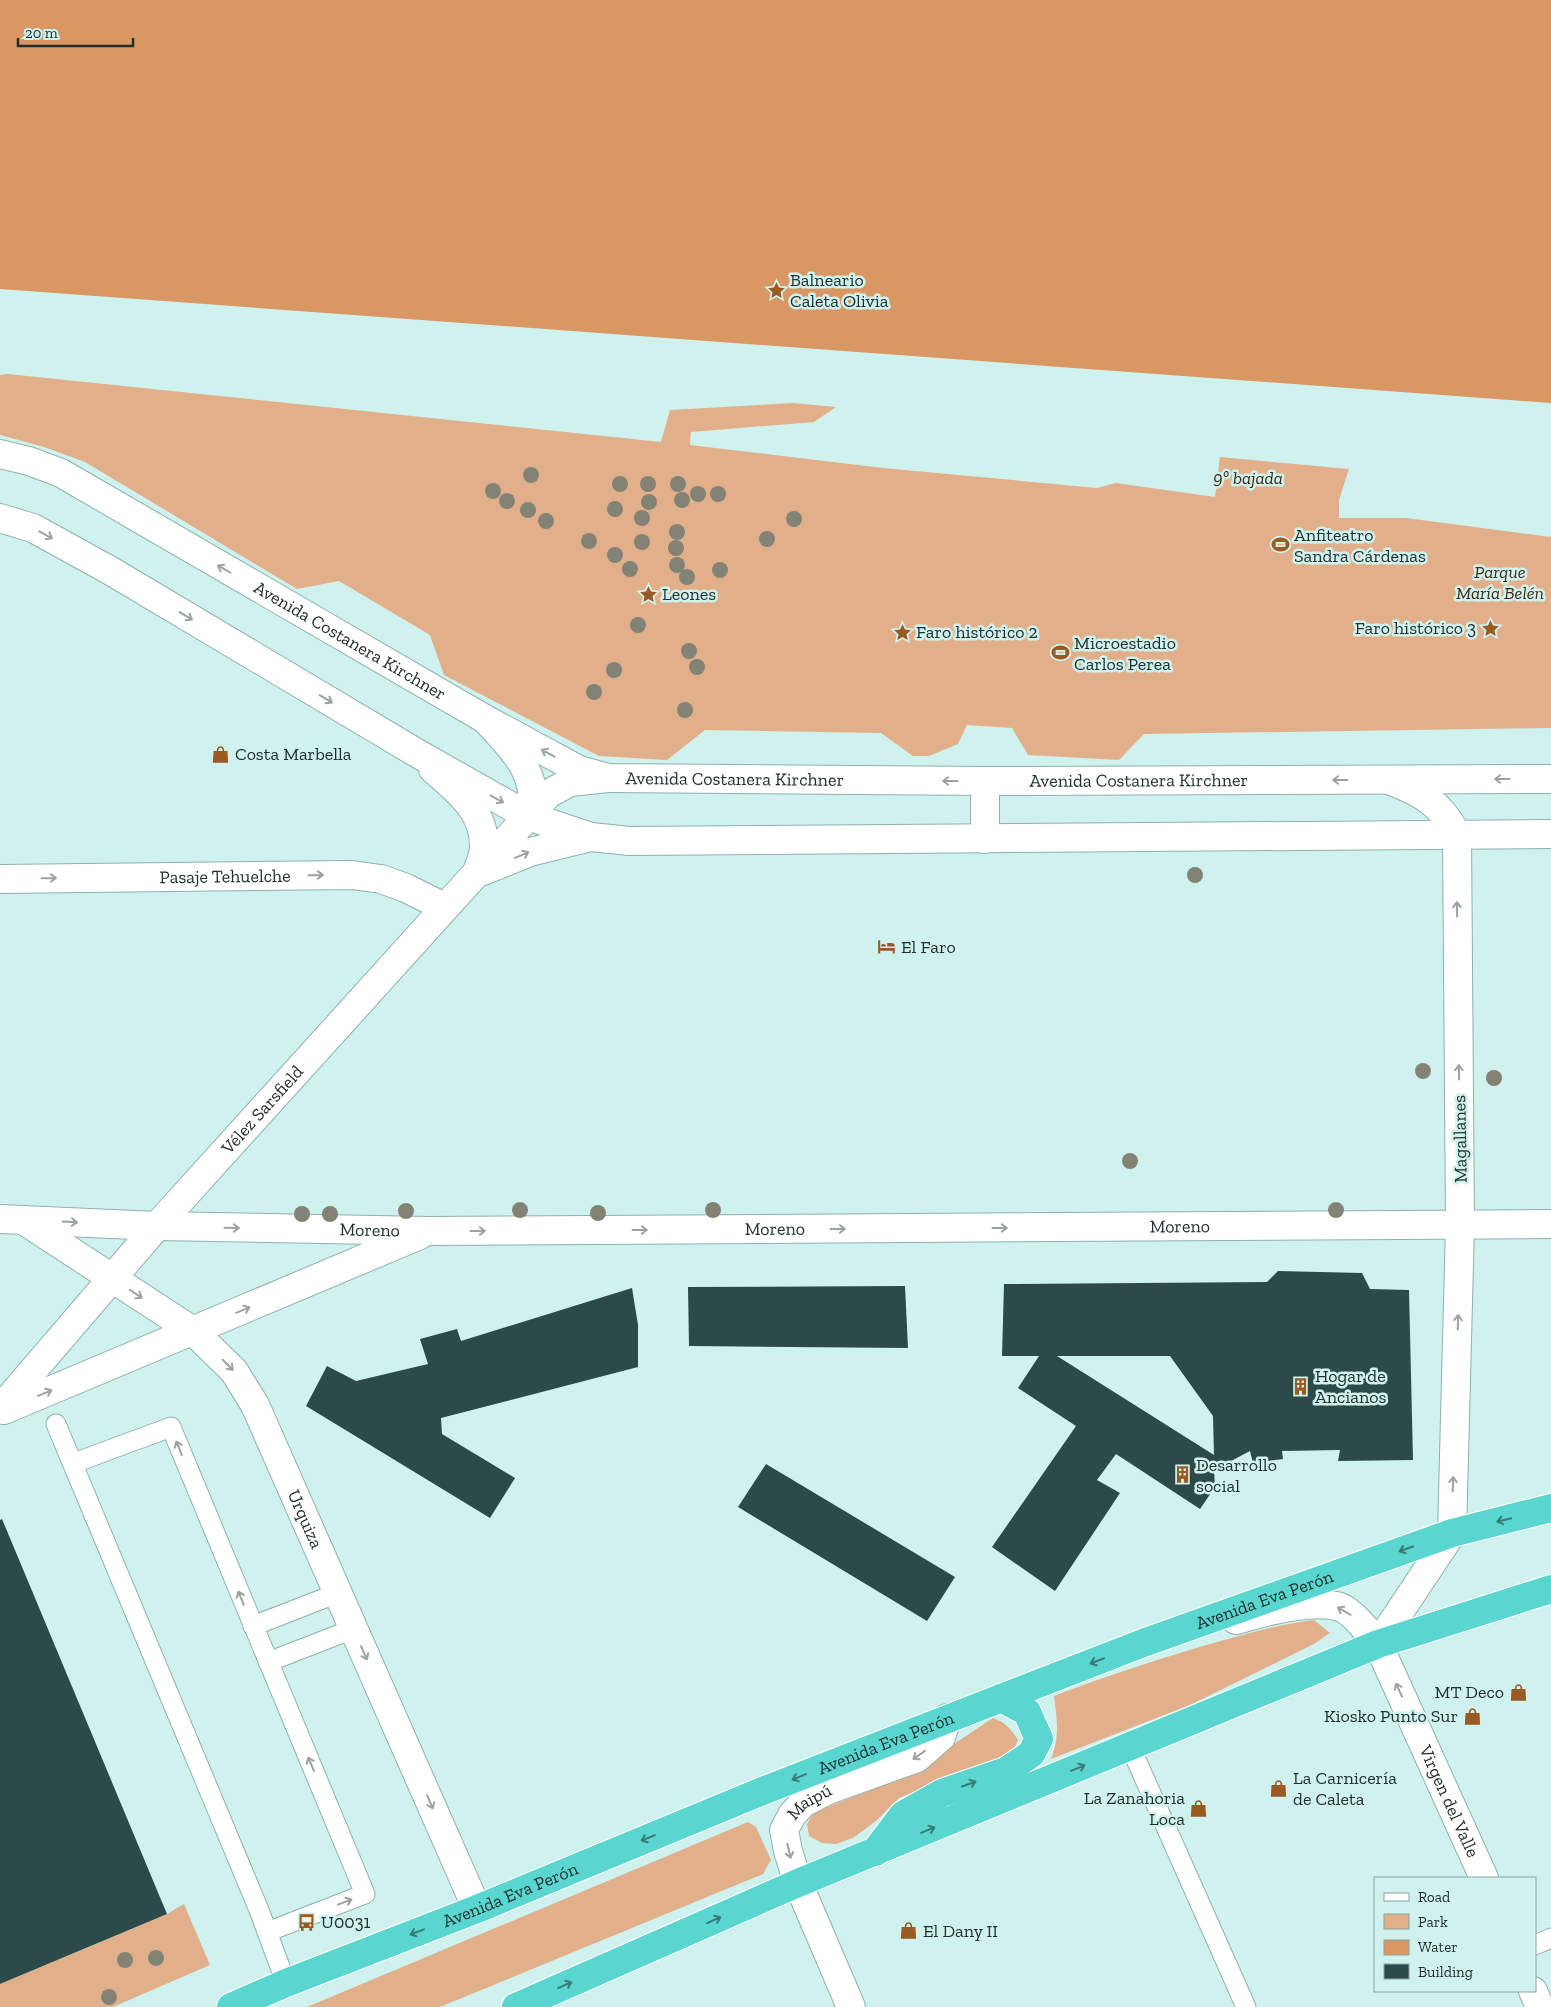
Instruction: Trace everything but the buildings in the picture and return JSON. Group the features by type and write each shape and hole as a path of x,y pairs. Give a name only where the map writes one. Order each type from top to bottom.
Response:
{"highway":[{"name":"Avenida Eva Perón","path":"231,2007 286,1983 477,1909 765,1790 1142,1643 1452,1533 1551,1508"},
{"path":"516,2007 798,1883 1378,1644 1551,1590"},
{"path":"875,1852 903,1815 942,1793 1006,1771 1031,1754 1039,1739 1027,1712 1001,1698"}],"street":[{"name":"Avenida Costanera Kirchner","path":"0,454 29,461 61,473 485,719 579,770 608,778 985,781 1551,779"},
{"path":"0,518 33,528 111,571 415,752 528,816 591,837 630,842 1551,834"},
{"path":"485,719 520,759 532,785 533,804 528,816"},
{"path":"415,752 468,801 479,820 484,847 477,873"},
{"name":"Vélez Sarsfield","path":"0,1410 157,1226 548,794 570,782 608,778"},
{"path":"1389,780 1412,789 1431,802 1448,817 1457,835"},
{"path":"985,781 985,839"},
{"name":"Magallanes","path":"1452,1533 1460,1225 1457,835"},
{"path":"477,873 530,852 591,837"},
{"name":"Pasaje Tehuelche","path":"0,879 352,875 381,879 406,888 444,907"},
{"name":"Moreno","path":"11,1219 157,1226 429,1232 1551,1224"},
{"name":"Urquiza","path":"11,1219 112,1278 193,1331 234,1372 255,1405 477,1909"},
{"name":"Vélez Sarsfield","path":"0,1410 429,1232"},
{"path":"1378,1644 1452,1533"},
{"name":"Virgen del Valle","path":"1142,1643 1259,1614 1310,1605 1341,1607 1363,1624 1378,1644 1484,1877"},
{"name":"Maipú","path":"851,2007 798,1883 784,1830 792,1815 803,1802 828,1790 917,1758 941,1737 946,1718"},
{"path":"1533,1992 1540,2007"}],"lane":[{"path":"56,1424 74,1463 267,1932 286,1983"},
{"path":"74,1463 170,1427 365,1894 267,1932"},
{"path":"253,1626 338,1593"},
{"path":"268,1662 353,1629"},
{"path":"1130,1746 1246,2007"},
{"path":"1536,1944 1551,1938"}],"green space":[{"path":"8,374 661,442 670,410 793,403 836,407 814,422 691,432 690,445 883,468 1097,488 1116,483 1215,497 1220,457 1349,469 1339,500 1339,518 1406,518 1551,537 1551,728 1144,734 1119,760 1028,755 1012,728 967,725 958,744 929,756 913,756 881,733 705,730 667,760 599,756 444,675 430,635 339,581 297,589 85,462 44,447 0,435 0,375"},
{"path":"1314,1620 1330,1633 1314,1644 1190,1705 1051,1759 1057,1735 1054,1696 1135,1667 1217,1642 1277,1626"},
{"path":"993,1718 1007,1726 1018,1740 1012,1753 899,1798 876,1821 853,1838 836,1844 822,1843 809,1836 807,1824 814,1812 904,1777"},
{"path":"748,1822 756,1827 771,1860 763,1874 440,2007 307,2007"},
{"path":"184,1904 210,1965 113,2007 0,2007 0,1984 167,1914"}],"water":[{"path":"0,0 1551,0 1551,403 0,289"}],"place":[{"name":"Balneario Caleta Olivia","path":"776,290"},
{"name":"Anfiteatro Sandra Cárdenas","path":"1280,545"},
{"name":"Leones","path":"648,594"},
{"name":"Faro histórico 3","path":"1490,628"},
{"name":"Faro histórico 2","path":"902,632"},
{"name":"Microestadio Carlos Perea","path":"1060,653"},
{"name":"Costa Marbella","path":"221,754"},
{"name":"El Faro","path":"887,947"},
{"name":"Hogar de Ancianos","path":"1301,1386"},
{"name":"Desarrollo social","path":"1182,1475"},
{"name":"MT Deco","path":"1518,1692"},
{"name":"Kiosko Punto Sur","path":"1472,1716"},
{"name":"La Carnicería de Caleta","path":"1279,1788"},
{"name":"La Zanahoria Loca","path":"1199,1808"},
{"name":"U0031","path":"307,1922"},
{"name":"El Dany II","path":"909,1931"}],"park label":[{"name":"9º bajada","path":"1248,478"},
{"name":"Parque María Belén","path":"1500,582"}]}
